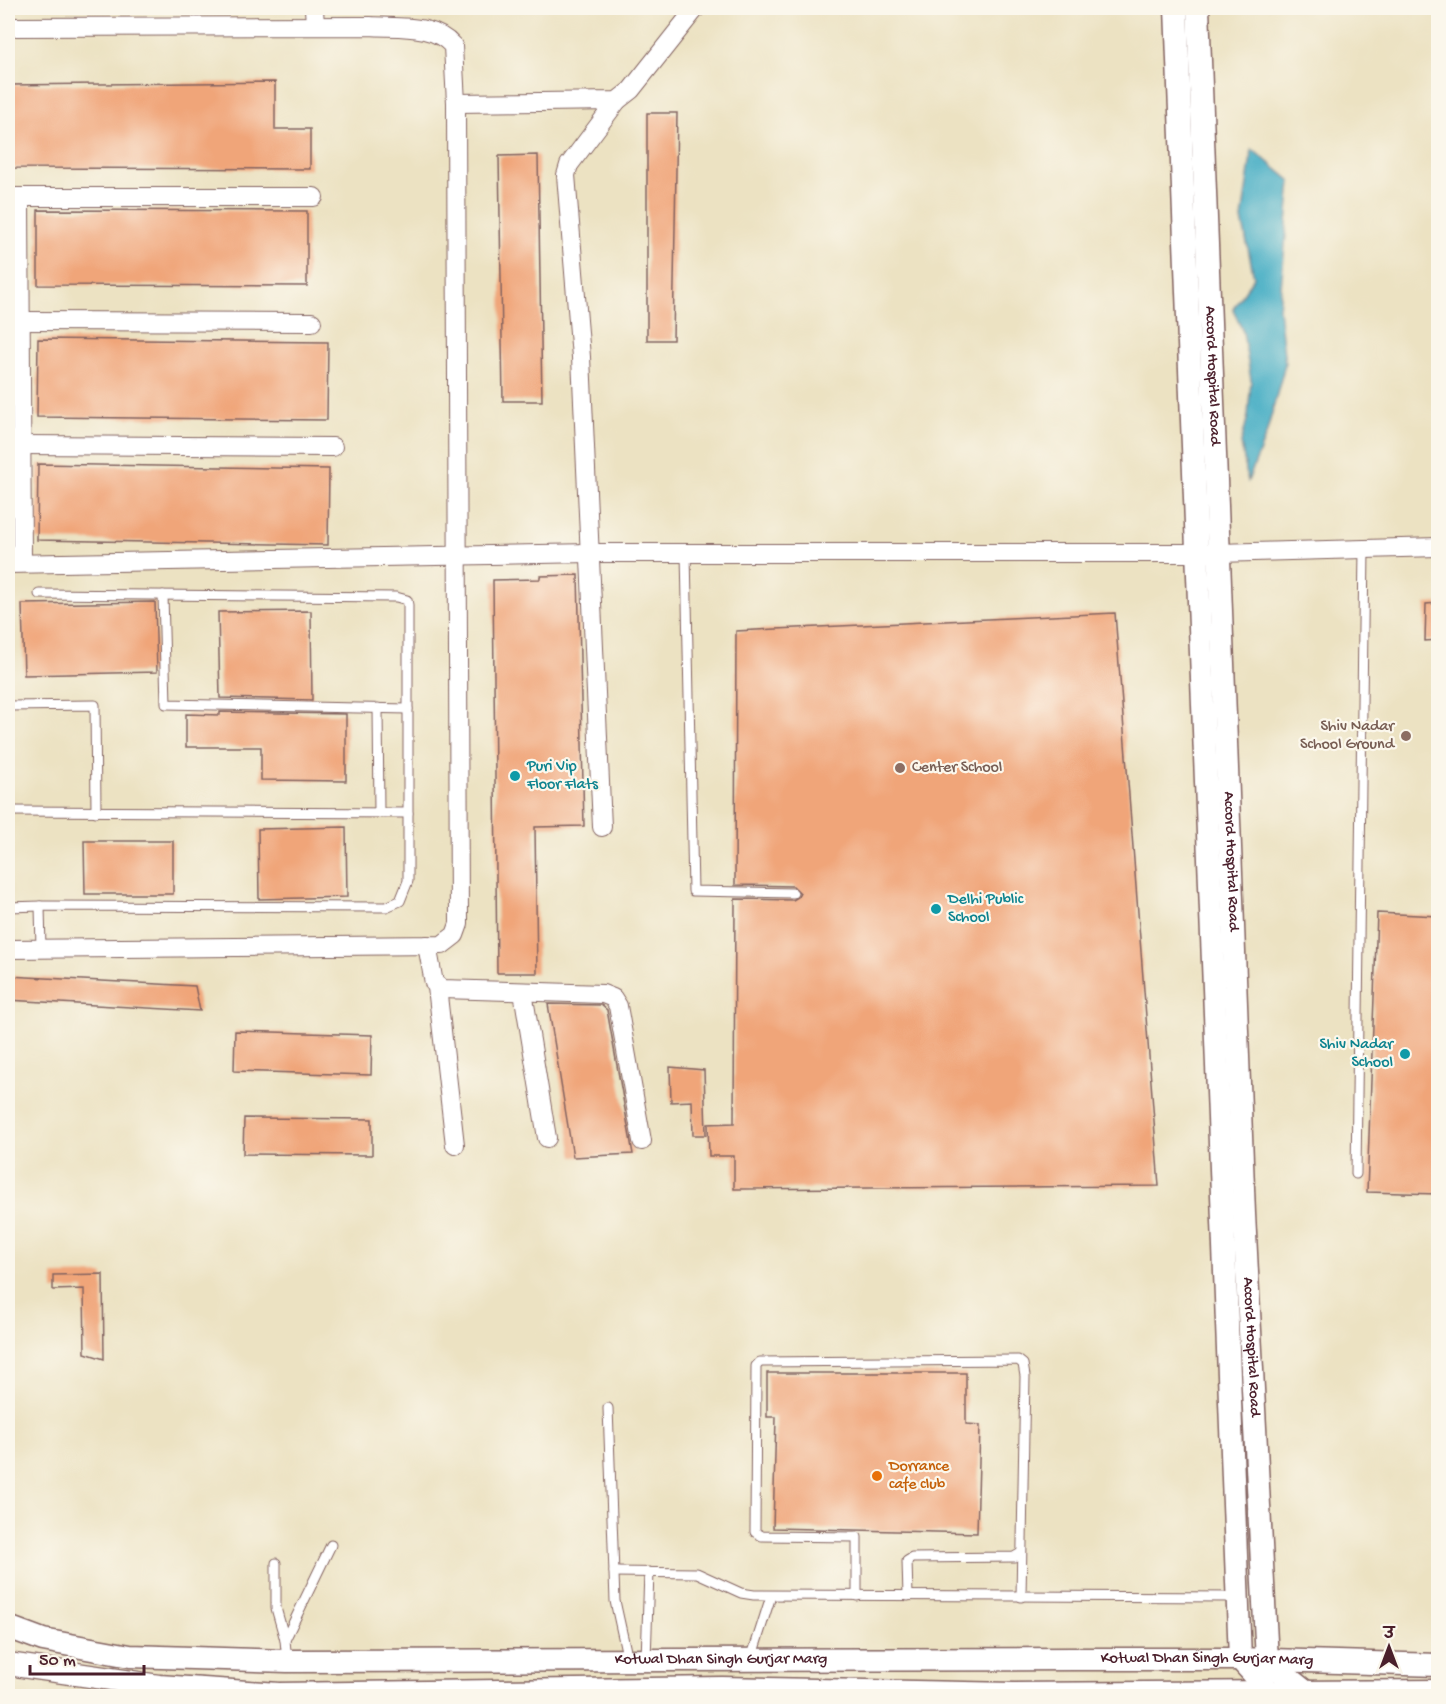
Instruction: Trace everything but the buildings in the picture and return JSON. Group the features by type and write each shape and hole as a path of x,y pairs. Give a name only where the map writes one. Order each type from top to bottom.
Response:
{"street":[{"path":"314,8 315,26"},
{"path":"602,827 581,357 566,175 569,165 617,101 631,90 696,8"},
{"path":"1176,8 1208,553 1240,1659 1272,1695"},
{"name":"Accord Hospital Road","path":"1198,8 1208,553 1267,1661"},
{"path":"8,27 315,26 369,17 427,30 447,39 453,45 456,103 459,924 455,934 442,945 8,949"},
{"path":"456,103 617,101"},
{"path":"314,197 14,197 20,321 20,445 15,564 591,553 1208,553 1438,547"},
{"path":"20,321 312,322"},
{"path":"20,445 333,447"},
{"path":"428,945 434,983 437,987 455,1145"},
{"path":"437,987 603,994 613,998 618,1006 642,1141"},
{"path":"523,992 548,1138"},
{"name":"Kotwal Dhan Singh Gurjar Marg","path":"8,1627 43,1640 130,1656 286,1651 637,1660 1240,1659 1438,1665"},
{"path":"1267,1661 1307,1694"},
{"name":"Kotwal Dhan Singh Gurjar Marg","path":"8,1664 143,1690 279,1694 510,1694 722,1688 855,1694 1272,1695 1438,1691"}],"lane":[{"path":"1356,1174 1364,549"},
{"path":"687,553 693,891 793,893"},
{"path":"8,907 386,907 400,901 408,881 408,604 403,598 39,594"},
{"path":"163,595 166,705 408,709"},
{"path":"8,706 95,705 96,812"},
{"path":"378,708 379,813"},
{"path":"8,812 408,813"},
{"path":"40,906 41,949"},
{"path":"857,1596 857,1537 762,1536 755,1532 756,1366 760,1362 1018,1360 1023,1364 1025,1376 1021,1597"},
{"path":"608,1408 615,1601 637,1660"},
{"path":"286,1651 332,1545"},
{"path":"908,1596 908,1561 912,1558 1014,1557 1021,1553"},
{"path":"276,1563 276,1608 286,1651"},
{"path":"614,1572 697,1573 741,1593 771,1596 1238,1597"},
{"path":"637,1660 649,1572"},
{"path":"751,1659 771,1596"}],"water":[{"path":"1252,149 1291,181 1279,309 1285,364 1266,435 1248,481 1241,443 1248,416 1251,380 1243,332 1233,309 1254,277 1242,219"}],"place":[{"name":"Shiv Nadar School Ground","path":"1406,736"},
{"name":"Center School","path":"900,768"},
{"name":"Puri Vip Floor Flats","path":"515,776"},
{"name":"Delhi Public School","path":"936,909"},
{"name":"Shiv Nadar School","path":"1405,1054"},
{"name":"Dorrance cafe club","path":"877,1476"}]}
